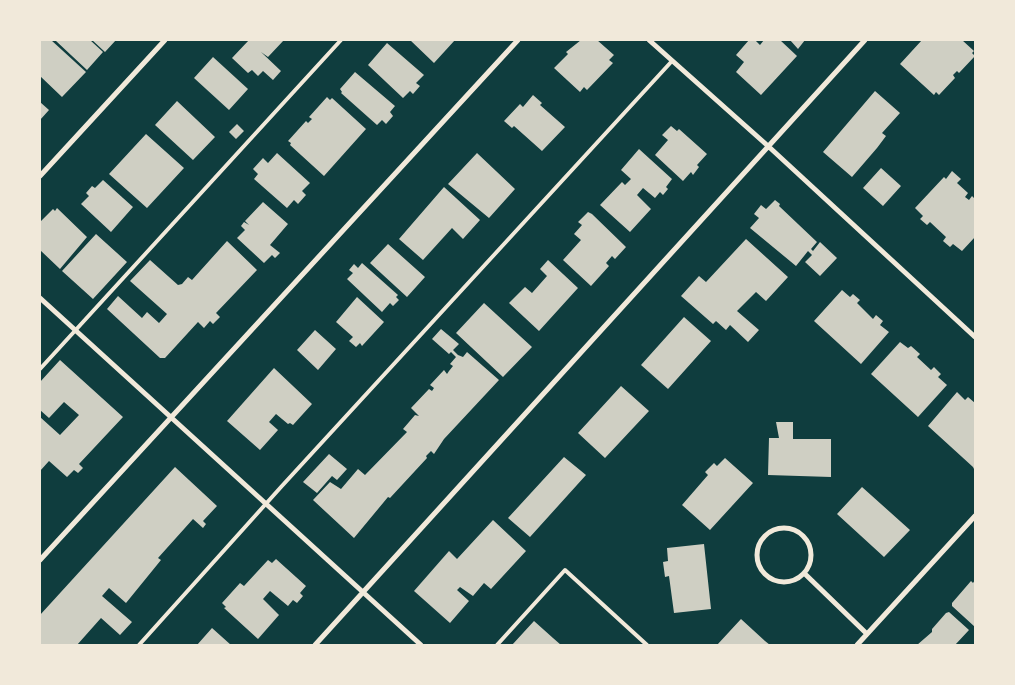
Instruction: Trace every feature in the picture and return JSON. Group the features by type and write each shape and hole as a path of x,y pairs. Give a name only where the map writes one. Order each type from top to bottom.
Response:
{"street":[{"path":"40,176 165,40"},
{"path":"40,560 518,40"},
{"path":"649,40 768,146 975,337"},
{"path":"314,645 865,40"},
{"path":"40,298 421,645"},
{"path":"857,645 974,518"},
{"path":"784,528 800,534 810,548 811,557 804,573 788,581 771,579 759,566 757,557 762,540 775,529 784,528"},
{"path":"804,573 867,634"}],"lane":[{"path":"40,369 341,40"},
{"path":"139,645 672,61"},
{"path":"497,645 565,570 647,645"}],"building":[{"path":"40,40 51,40 86,72 62,97 40,76"},
{"path":"57,40 90,40 103,52 87,70"},
{"path":"92,40 116,40 105,52"},
{"path":"249,40 284,40 268,57 261,52 281,71 273,80 263,71 258,76 252,70 248,73 232,58"},
{"path":"410,40 455,40 434,63"},
{"path":"581,40 597,40 614,55 609,60 613,63 587,90 584,87 580,92 554,68 568,54 566,52"},
{"path":"749,40 755,40 760,45 764,40 780,40 797,56 761,95 736,72 744,62 736,55"},
{"path":"790,40 805,40 798,49"},
{"path":"922,40 962,40 974,51 972,53 975,56 959,73 957,71 953,75 955,78 939,95 936,92 934,95 900,64"},
{"path":"387,43 424,75 416,83 420,86 413,94 410,91 403,98 368,65"},
{"path":"213,57 248,89 229,110 194,78"},
{"path":"355,72 395,106 390,112 393,116 386,124 382,120 377,125 341,93 340,89"},
{"path":"875,91 900,113 882,133 886,136 877,148 852,177 823,152"},
{"path":"533,95 542,103 540,105 565,127 542,151 514,126 512,128 504,121 520,104 523,107"},
{"path":"327,97 330,100 332,98 366,129 324,176 288,141 306,121 308,123 312,119 309,117"},
{"path":"177,101 215,137 193,160 155,125"},
{"path":"40,102 49,110 40,120"},
{"path":"237,124 244,131 236,139 229,132"},
{"path":"671,126 677,131 679,129 707,154 697,165 699,167 693,175 691,172 683,181 655,155 668,140 662,135"},
{"path":"146,134 184,168 147,208 109,174"},
{"path":"639,149 672,179 663,195 660,192 655,198 643,188 637,195 651,209 630,232 600,205 622,182 625,185 631,179 621,170"},
{"path":"277,153 310,183 302,191 306,195 298,204 294,200 287,208 254,179 258,174 253,169 263,158 268,163"},
{"path":"477,153 515,189 489,218 448,184"},
{"path":"881,168 901,186 883,206 863,188"},
{"path":"952,171 961,179 957,183 968,193 965,197 969,200 972,196 975,199 975,237 962,251 953,244 950,247 943,241 946,237 930,222 927,225 920,219 923,216 915,208"},
{"path":"103,180 133,207 111,232 81,204 89,196 86,193 92,186 95,188"},
{"path":"444,187 480,220 463,239 452,228 423,260 399,239"},
{"path":"775,200 817,242 811,249 813,251 820,242 837,258 820,276 805,262 812,255 808,251 796,266 750,228 759,218 754,214 761,205 766,209"},
{"path":"263,202 288,224 270,245 280,253 275,258 272,255 264,263 237,238 245,230 241,226 244,222 249,225 245,221"},
{"path":"57,208 87,237 60,269 40,250 40,222 53,209 55,211"},
{"path":"588,212 626,247 615,259 612,256 606,263 609,266 591,286 563,260 581,240 574,234 582,225 578,222"},
{"path":"96,234 127,262 93,299 62,271"},
{"path":"746,239 788,277 766,301 756,292 737,311 759,330 748,342 730,325 726,330 716,321 713,324 681,296 699,276 706,282"},
{"path":"227,241 257,270 216,313 220,317 213,324 210,321 204,328 198,322 165,358 160,358 107,309 118,296 142,318 147,312 159,323 167,314 130,281 150,260 178,285 182,284 188,277 192,280"},
{"path":"388,244 425,277 407,297 370,263"},
{"path":"548,260 578,288 539,331 509,303 525,287 532,293 547,276 540,269"},
{"path":"362,263 398,295 396,297 399,300 393,306 390,303 382,312 347,279 353,273 349,270 354,264 358,268"},
{"path":"842,290 850,297 853,294 860,300 857,303 873,319 876,315 883,321 880,325 889,332 861,364 814,321"},
{"path":"357,297 384,322 362,346 360,343 356,347 349,341 353,337 336,322"},
{"path":"484,303 532,347 503,377 456,333"},
{"path":"684,317 711,341 668,389 641,365"},
{"path":"441,329 459,344 453,350 458,355 463,357 467,352 499,380 444,439 434,454 431,451 426,456 427,458 390,498 388,497 354,538 313,500 330,482 341,489 358,469 365,475 407,432 403,429 415,415 419,416 411,408 429,389 432,391 434,388 430,385 444,370 447,374 453,366 450,364 456,357 451,352 449,354 432,339"},
{"path":"315,330 336,349 318,370 297,350"},
{"path":"900,342 908,348 911,346 920,354 917,357 931,370 934,367 941,374 938,377 947,385 918,417 871,374"},
{"path":"60,360 123,417 79,464 83,468 78,473 74,470 67,477 49,461 40,471 40,417 60,435 79,415 64,402 49,418 40,410 40,382"},
{"path":"274,368 312,404 293,425 288,424 276,414 269,422 278,430 260,450 227,421"},
{"path":"621,386 649,411 605,458 578,433"},
{"path":"957,392 965,400 968,397 975,403 975,471 973,467 928,426"},
{"path":"776,422 793,422 793,439 831,439 831,477 768,475 769,438 779,438"},
{"path":"329,454 347,469 337,480 332,476 317,493 303,482"},
{"path":"564,457 586,475 530,537 508,518"},
{"path":"725,458 753,483 710,530 682,505 708,475 705,472 714,463 717,466"},
{"path":"175,467 217,506 203,521 206,524 203,528 193,519 158,558 161,560 126,603 109,588 102,596 132,622 120,635 101,618 77,645 40,645 40,615"},
{"path":"862,487 910,530 884,557 837,514"},
{"path":"493,520 526,551 491,589 484,583 473,596 460,587 457,590 469,601 450,623 414,591 449,551 457,559"},
{"path":"704,544 711,609 674,613 669,576 665,577 663,562 668,561 667,548"},
{"path":"276,559 306,586 300,593 303,596 297,603 293,600 288,606 270,591 263,599 279,615 258,639 224,608 226,607 222,603 240,583 244,586 268,560 272,563"},
{"path":"975,580 975,627 952,606 952,603 971,581 973,583"},
{"path":"949,612 969,630 955,645 917,645 932,632 932,629"},
{"path":"741,619 765,641 770,645 717,645"},
{"path":"534,621 553,638 561,645 512,645"},
{"path":"212,628 231,645 197,645"}]}
